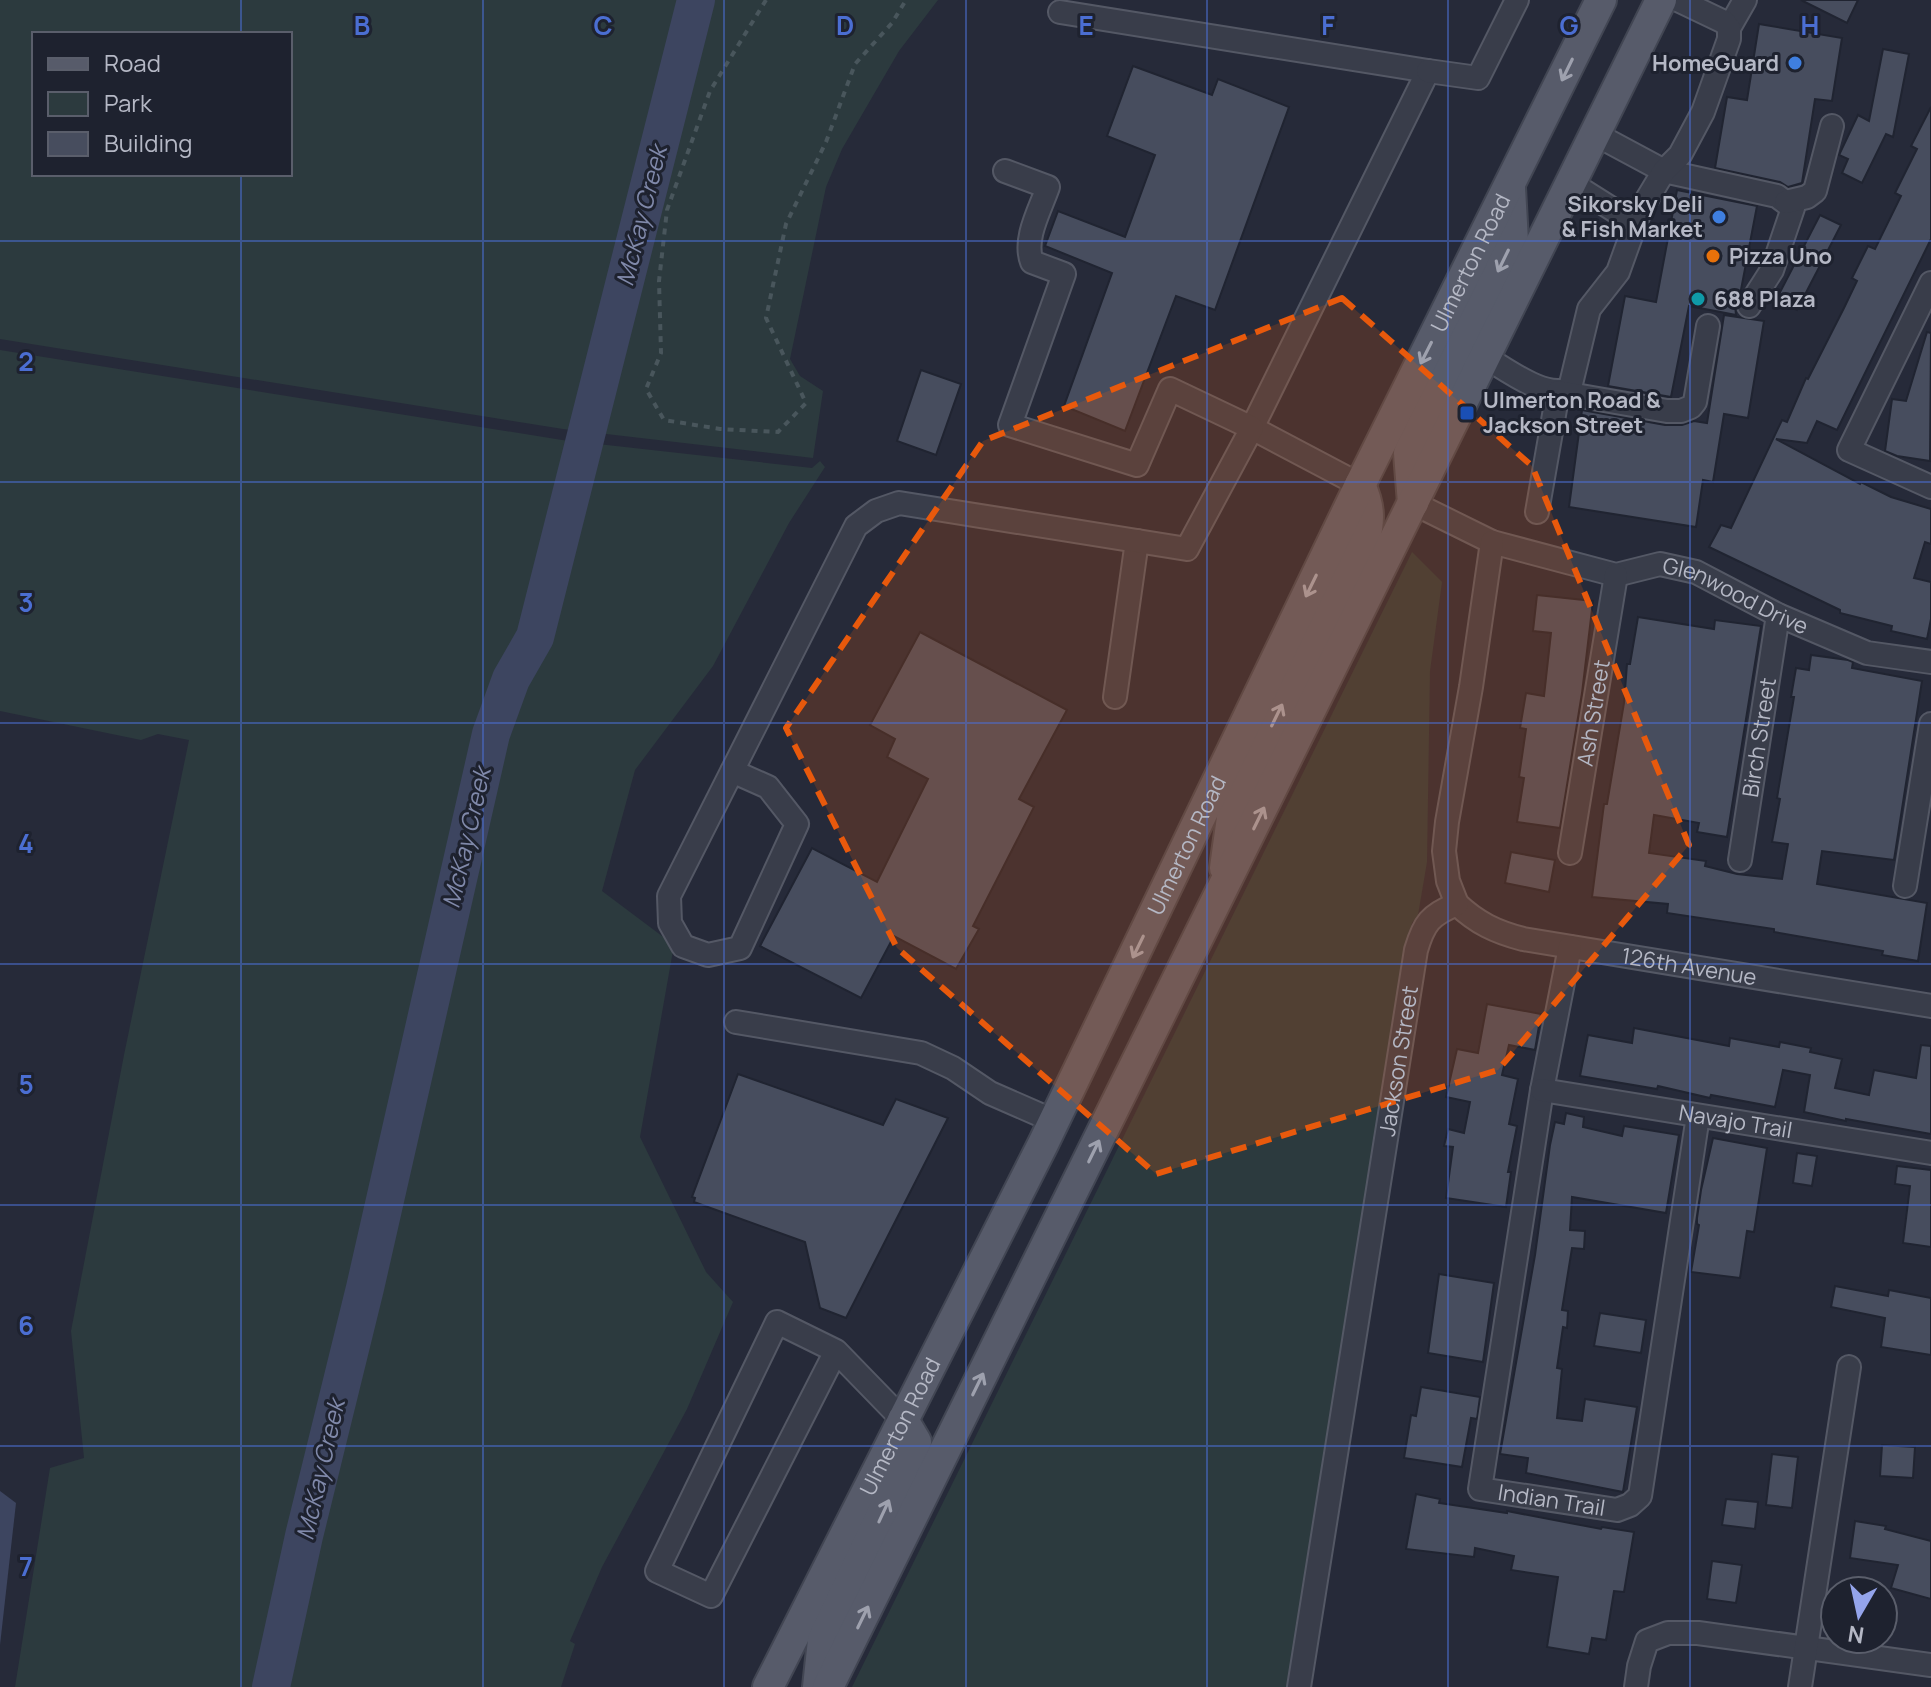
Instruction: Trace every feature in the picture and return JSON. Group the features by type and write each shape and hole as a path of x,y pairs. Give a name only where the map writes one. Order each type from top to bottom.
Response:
{"main road":[{"name":"Ulmerton Road","path":"768,1687 1054,1121 1360,485 1601,0"},
{"path":"828,1687 1661,0"},
{"path":"1413,503 1409,453 1513,241 1510,186"},
{"path":"1221,894 1234,803 1365,539 1369,504 1360,485"},
{"path":"818,1687 823,1640 916,1442 903,1420"}],"street":[{"path":"1074,9 1478,78 1517,0"},
{"path":"1678,0 1724,22 1729,28"},
{"path":"1558,392 1570,388 1589,309 1618,272 1640,211 1664,171 1680,155 1703,112 1729,39 1729,28 1745,0"},
{"path":"732,771 768,787 797,824 740,948 708,955 683,946 670,923 669,896 732,771 856,526 876,511 899,503 1187,549 1252,428 1428,71"},
{"path":"1786,202 1807,197 1815,191 1832,126"},
{"path":"1595,134 1664,171 1777,196 1793,208 1772,270 1749,306"},
{"path":"1005,171 1048,187 1028,252 1032,262 1064,274 1010,425 1137,465 1170,389 1360,485"},
{"path":"1571,183 1636,224"},
{"path":"1931,283 1925,313 1849,450 1931,487"},
{"path":"1485,357 1548,392 1681,411 1695,402 1708,326"},
{"path":"1537,512 1558,392"},
{"path":"1413,503 1492,542 1444,851 1448,881 1457,904"},
{"path":"1115,697 1137,541"},
{"name":"Glenwood Drive","path":"1492,542 1616,575 1660,564 1688,570 1778,615 1867,653 1931,662"},
{"name":"Ash Street","path":"1570,853 1616,575"},
{"name":"Birch Street","path":"1740,860 1778,615"},
{"path":"1905,886 1931,724"},
{"name":"126th Avenue","path":"1457,904 1497,932 1570,947 1931,1006"},
{"name":"Jackson Street","path":"1299,1687 1416,950 1423,926 1440,911 1457,904"},
{"name":"Indian Trail","path":"1570,947 1542,1090 1480,1489 1617,1510 1630,1505 1640,1496 1698,1116"},
{"path":"736,1022 921,1053 953,1068 990,1093 1054,1121"},
{"name":"Navajo Trail","path":"1542,1090 1931,1153"},
{"path":"836,1351 711,1596 657,1571 777,1322 836,1351 903,1420"},
{"path":"1800,1687 1849,1367"},
{"path":"1636,1687 1647,1641 1668,1633 1698,1633 1931,1665"}],"path":[{"path":"766,0 710,91 667,210 659,281 661,353 646,389 664,420 720,429 778,432 806,403 766,318 786,224 826,142 855,64 892,23 906,0"}],"highlighted area":[{"path":"1342,298 1532,466 1689,845 1498,1070 1156,1174 897,948 786,728 983,441"}],"green space":[{"path":"0,0 938,0 899,51 842,149 826,187 790,359 800,376 823,391 813,458 563,429 0,339"},
{"path":"0,350 562,440 812,468 820,461 825,467 789,523 713,666 635,770 602,891 674,945 640,1137 706,1272 733,1302 687,1409 602,1567 570,1641 575,1644 561,1687 15,1687 50,1468 84,1458 71,1331 189,740 158,734 141,740 0,711"},
{"path":"1412,552 1442,582 1430,671 1427,862 1418,915 1412,923 1405,949 1288,1687 852,1687"}],"water":[{"path":"0,1491 16,1503 0,1645"}],"building":[{"path":"1801,0 1858,0 1847,23"},
{"path":"1759,24 1842,38 1832,101 1815,99 1802,183 1788,187 1780,182 1715,168 1727,97 1747,100"},
{"path":"1883,49 1909,54 1893,137 1886,134 1862,183 1842,173 1848,159 1839,155 1858,115 1869,121"},
{"path":"1133,66 1212,95 1218,79 1289,107 1215,310 1176,296 1125,431 1064,406 1112,273 1045,246 1058,211 1125,237 1155,155 1107,136"},
{"path":"1931,107 1931,239 1837,430 1817,421 1807,443 1776,439 1860,484 1931,509 1931,544 1925,542 1914,578 1931,582 1931,619 1927,639 1891,631 1892,626 1840,613 1840,610 1709,547 1721,525 1731,528 1782,420 1787,422 1806,378 1844,308 1857,281 1852,278 1868,246 1875,249 1901,196 1895,193 1917,149 1911,146"},
{"name":"688 Plaza","path":"1677,190 1757,206 1740,295 1735,305 1736,315 1689,306 1671,397 1608,386 1625,296 1656,302"},
{"path":"1820,215 1841,225 1797,310 1776,300"},
{"path":"1724,315 1764,321 1748,418 1724,414 1713,482 1703,480 1696,527 1569,507 1582,410 1665,425 1694,421 1707,423"},
{"path":"1927,332 1931,333 1930,461 1885,451 1892,399 1906,401"},
{"path":"921,370 961,384 936,455 897,441"},
{"path":"1537,595 1593,601 1560,828 1517,822 1524,778 1519,777 1526,729 1520,728 1526,693 1544,696 1551,633 1533,631"},
{"path":"1638,617 1714,629 1715,620 1761,626 1727,837 1697,832 1699,823 1654,815 1649,853 1706,861 1705,866 1737,874 1782,879 1788,844 1772,842 1796,668 1809,670 1811,655 1848,660 1853,662 1852,668 1922,681 1894,860 1822,851 1817,884 1927,903 1918,961 1882,955 1883,951 1774,932 1774,929 1667,913 1668,904 1592,897 1604,804 1607,804 1624,703 1627,664 1630,664"},
{"path":"920,632 1067,710 1019,799 1034,807 973,926 979,929 956,969 894,936 861,998 760,946 812,848 877,882 928,779 887,757 895,739 870,725"},
{"path":"1511,852 1555,860 1549,892 1505,883"},
{"path":"1487,1004 1541,1014 1535,1050 1509,1045 1502,1075 1518,1079 1509,1124 1517,1126 1508,1172 1511,1172 1506,1207 1446,1198 1453,1147 1444,1146 1448,1129 1464,1133 1470,1102 1446,1097 1457,1049 1478,1053"},
{"path":"1634,1028 1729,1046 1730,1038 1779,1047 1780,1042 1811,1048 1810,1052 1842,1059 1835,1088 1869,1095 1874,1070 1916,1078 1921,1045 1931,1046 1931,1134 1804,1112 1810,1075 1783,1070 1775,1107 1580,1076 1588,1035 1632,1043"},
{"path":"738,1074 883,1125 896,1099 948,1118 846,1318 820,1308 805,1242 694,1202 695,1198 692,1197"},
{"path":"1566,1113 1584,1117 1583,1127 1622,1136 1624,1126 1679,1135 1666,1213 1572,1197 1570,1230 1585,1231 1584,1249 1572,1248 1562,1310 1568,1311 1557,1368 1562,1369 1557,1418 1582,1421 1585,1399 1637,1407 1623,1492 1526,1473 1528,1458 1500,1454 1535,1255 1550,1145 1555,1122 1564,1124"},
{"path":"1713,1138 1767,1148 1754,1232 1747,1231 1740,1278 1691,1272 1701,1190"},
{"path":"1797,1153 1817,1156 1812,1186 1793,1183"},
{"path":"1897,1166 1931,1170 1931,1247 1903,1243 1910,1186 1895,1184"},
{"path":"1439,1274 1494,1283 1483,1362 1428,1353"},
{"path":"1835,1286 1888,1296 1889,1290 1931,1298 1931,1355 1881,1347 1885,1318 1831,1307"},
{"path":"1600,1313 1646,1320 1641,1353 1594,1346"},
{"path":"1421,1387 1480,1397 1477,1419 1471,1418 1462,1467 1404,1458 1411,1415 1416,1416"},
{"path":"1882,1445 1915,1447 1913,1478 1880,1476"},
{"path":"1772,1454 1798,1457 1792,1508 1766,1505"},
{"path":"1416,1494 1440,1499 1439,1503 1634,1532 1624,1592 1614,1591 1606,1640 1592,1638 1589,1654 1547,1647 1558,1577 1511,1570 1514,1556 1475,1548 1474,1557 1406,1549"},
{"path":"1726,1499 1758,1502 1755,1529 1722,1525"},
{"path":"1855,1521 1886,1526 1885,1529 1931,1541 1931,1599 1899,1590 1899,1575 1895,1575 1898,1565 1850,1558"},
{"path":"1712,1561 1742,1565 1736,1603 1707,1599"}],"waterway":[{"name":"McKay Creek","path":"271,1687 491,734 511,679 535,637 696,0"}],"place":[{"name":"HomeGuard","path":"1795,63"},
{"name":"Sikorsky Deli & Fish Market","path":"1719,217"},
{"name":"Pizza Uno","path":"1713,256"},
{"name":"688 Plaza","path":"1698,299"},
{"name":"Ulmerton Road & Jackson Street","path":"1467,413"}]}
